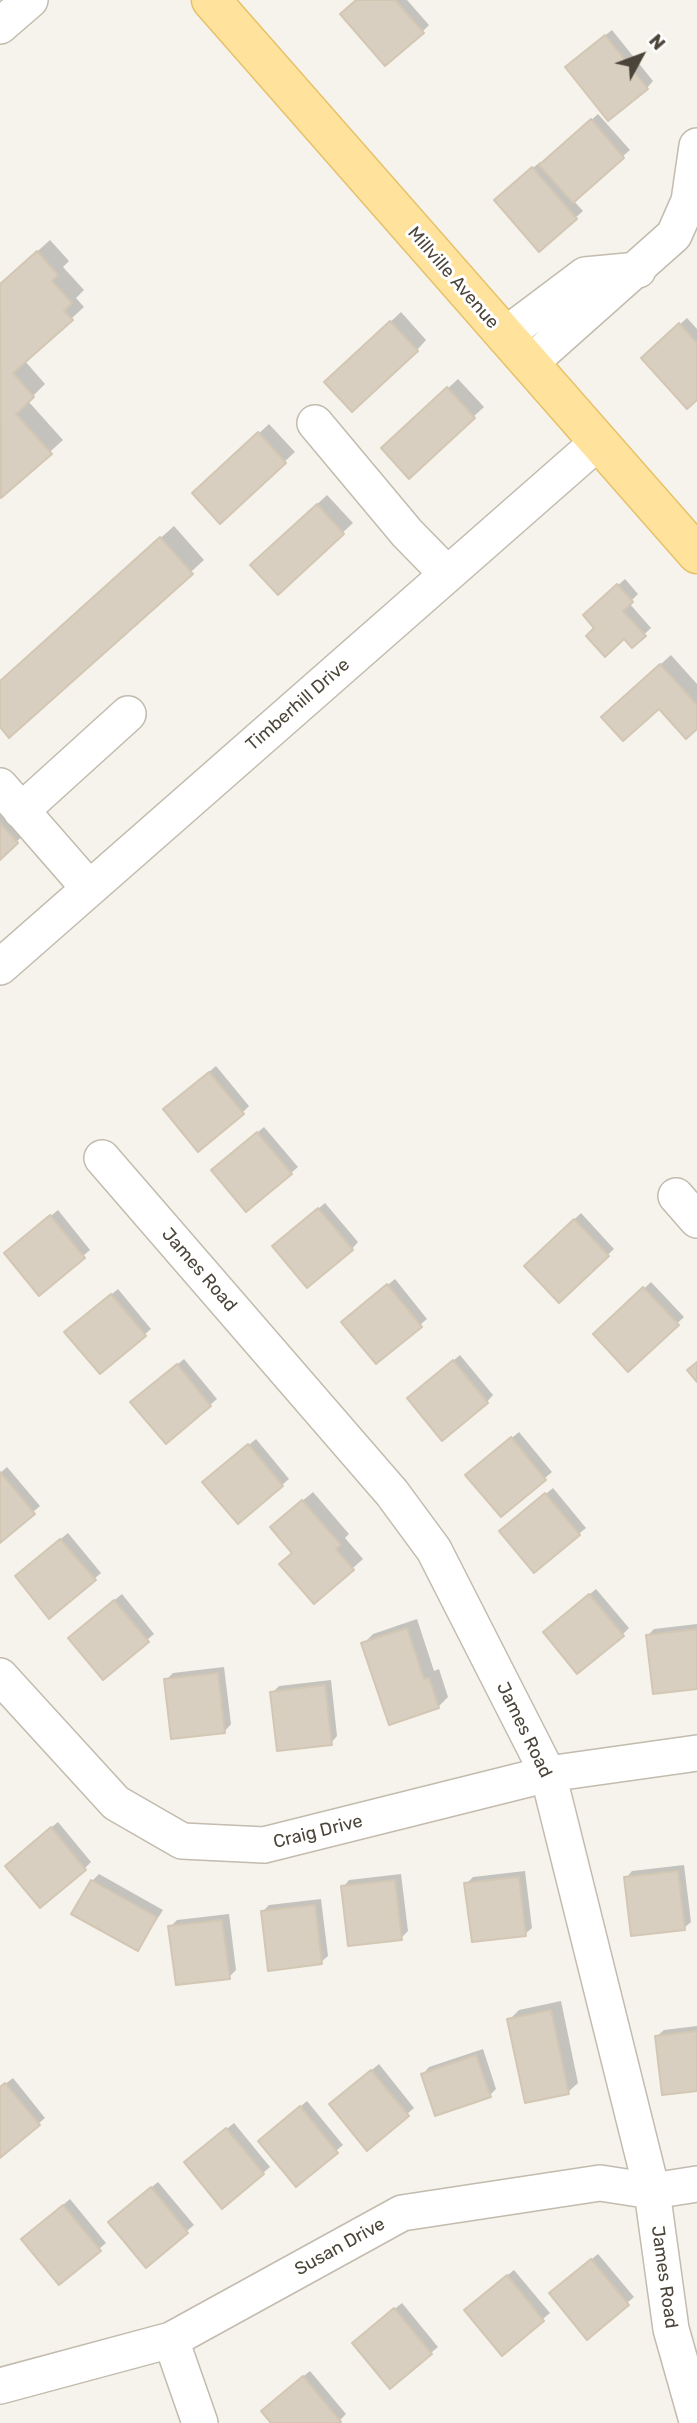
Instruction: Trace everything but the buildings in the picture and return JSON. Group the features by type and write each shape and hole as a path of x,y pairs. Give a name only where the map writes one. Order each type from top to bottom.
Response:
{"main road":[{"name":"Millville Avenue","path":"211,0 697,554"}],"street":[{"path":"0,26 30,0"},
{"path":"529,364 638,270 674,235 689,201 697,145"},
{"path":"504,337 585,275 638,270"},
{"path":"315,423 407,533 447,574"},
{"name":"Timberhill Drive","path":"0,967 597,443"},
{"path":"89,888 11,798 128,714"},
{"name":"James Road","path":"102,1158 392,1493 435,1550 548,1774 652,2191 670,2329 697,2421"},
{"name":"Craig Drive","path":"0,1676 116,1804 182,1842 264,1845 548,1774 697,1753"},
{"name":"Susan Drive","path":"1,2383 171,2340 402,2213 600,2183 652,2191 697,2184"},
{"path":"171,2340 200,2423"}]}
